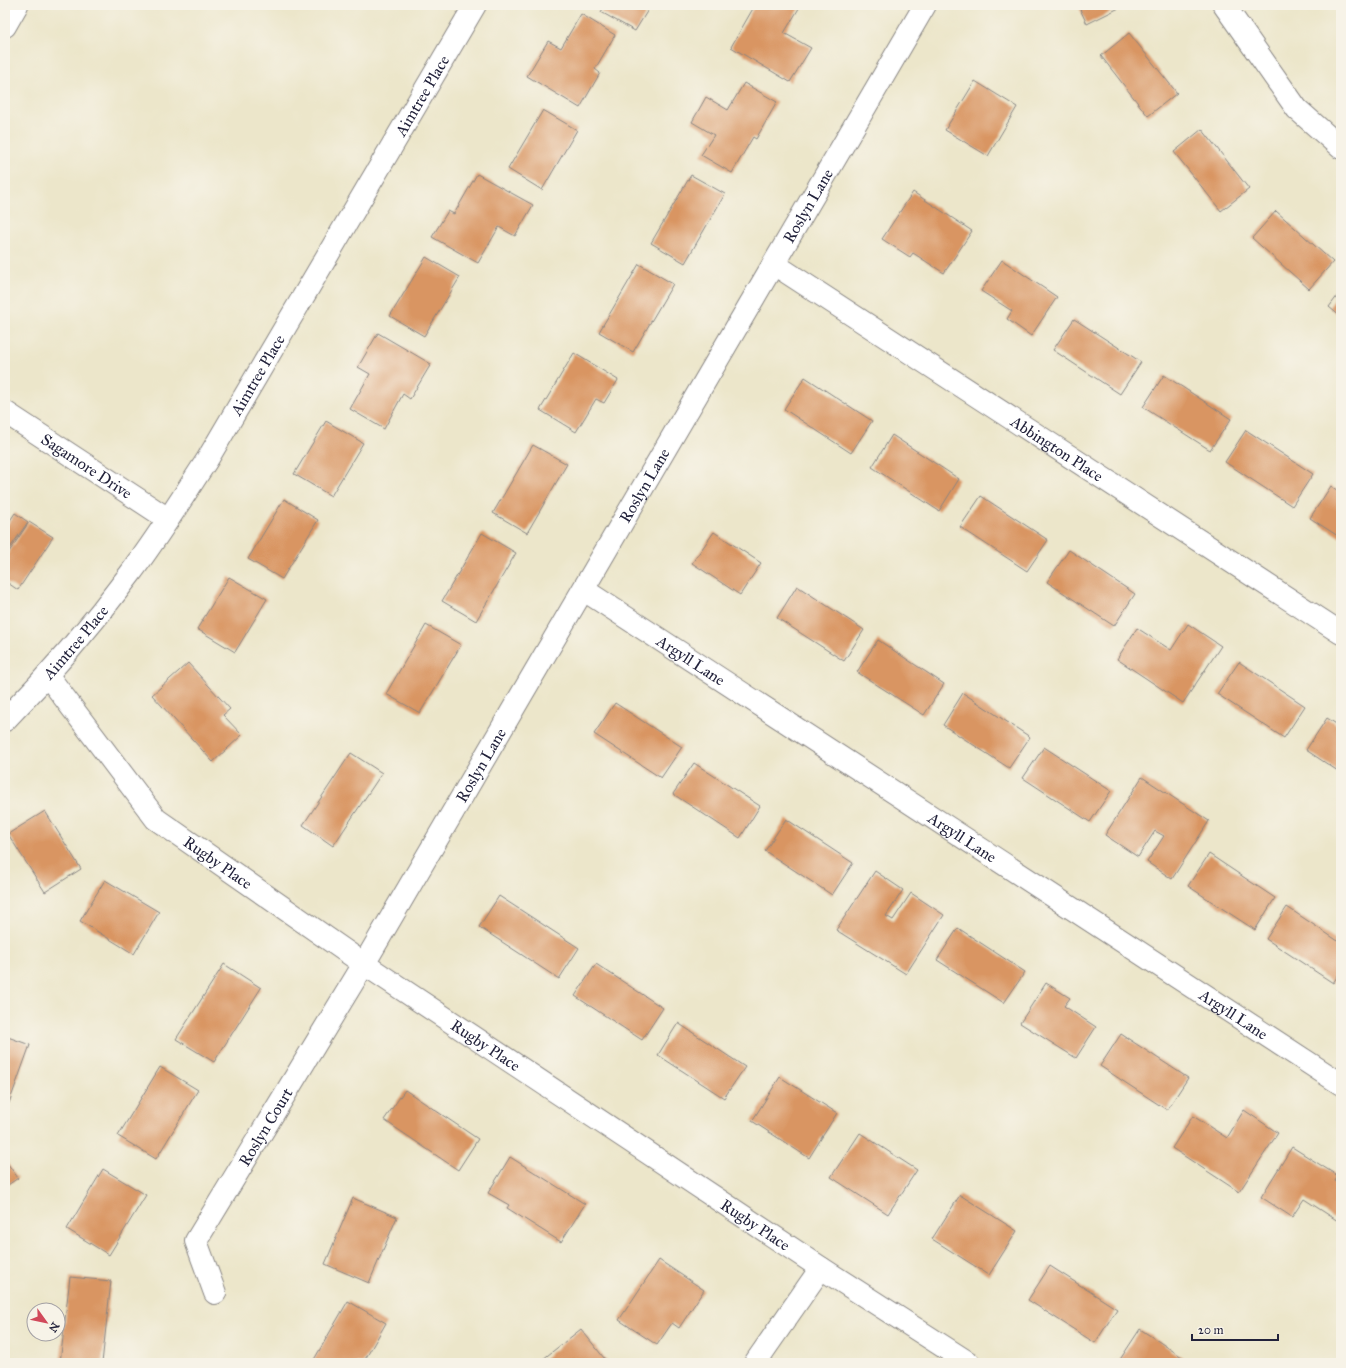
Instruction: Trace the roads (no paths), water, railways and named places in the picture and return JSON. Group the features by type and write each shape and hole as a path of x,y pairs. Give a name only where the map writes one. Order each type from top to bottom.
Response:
{"street":[{"path":"5,26 17,5"},
{"name":"Aimtree Place","path":"5,720 48,676 131,574 207,460 475,5"},
{"name":"Roslyn Lane","path":"364,964 925,5"},
{"path":"1224,5 1297,109 1341,148"},
{"name":"Abbington Place","path":"774,264 1341,634"},
{"name":"Sagamore Drive","path":"5,412 168,519"},
{"name":"Argyll Lane","path":"584,590 1341,1084"},
{"name":"Rugby Place","path":"48,676 156,819 364,964 821,1268 969,1363"},
{"name":"Roslyn Court","path":"215,1293 196,1241 364,964"},
{"path":"755,1363 821,1268"}]}
